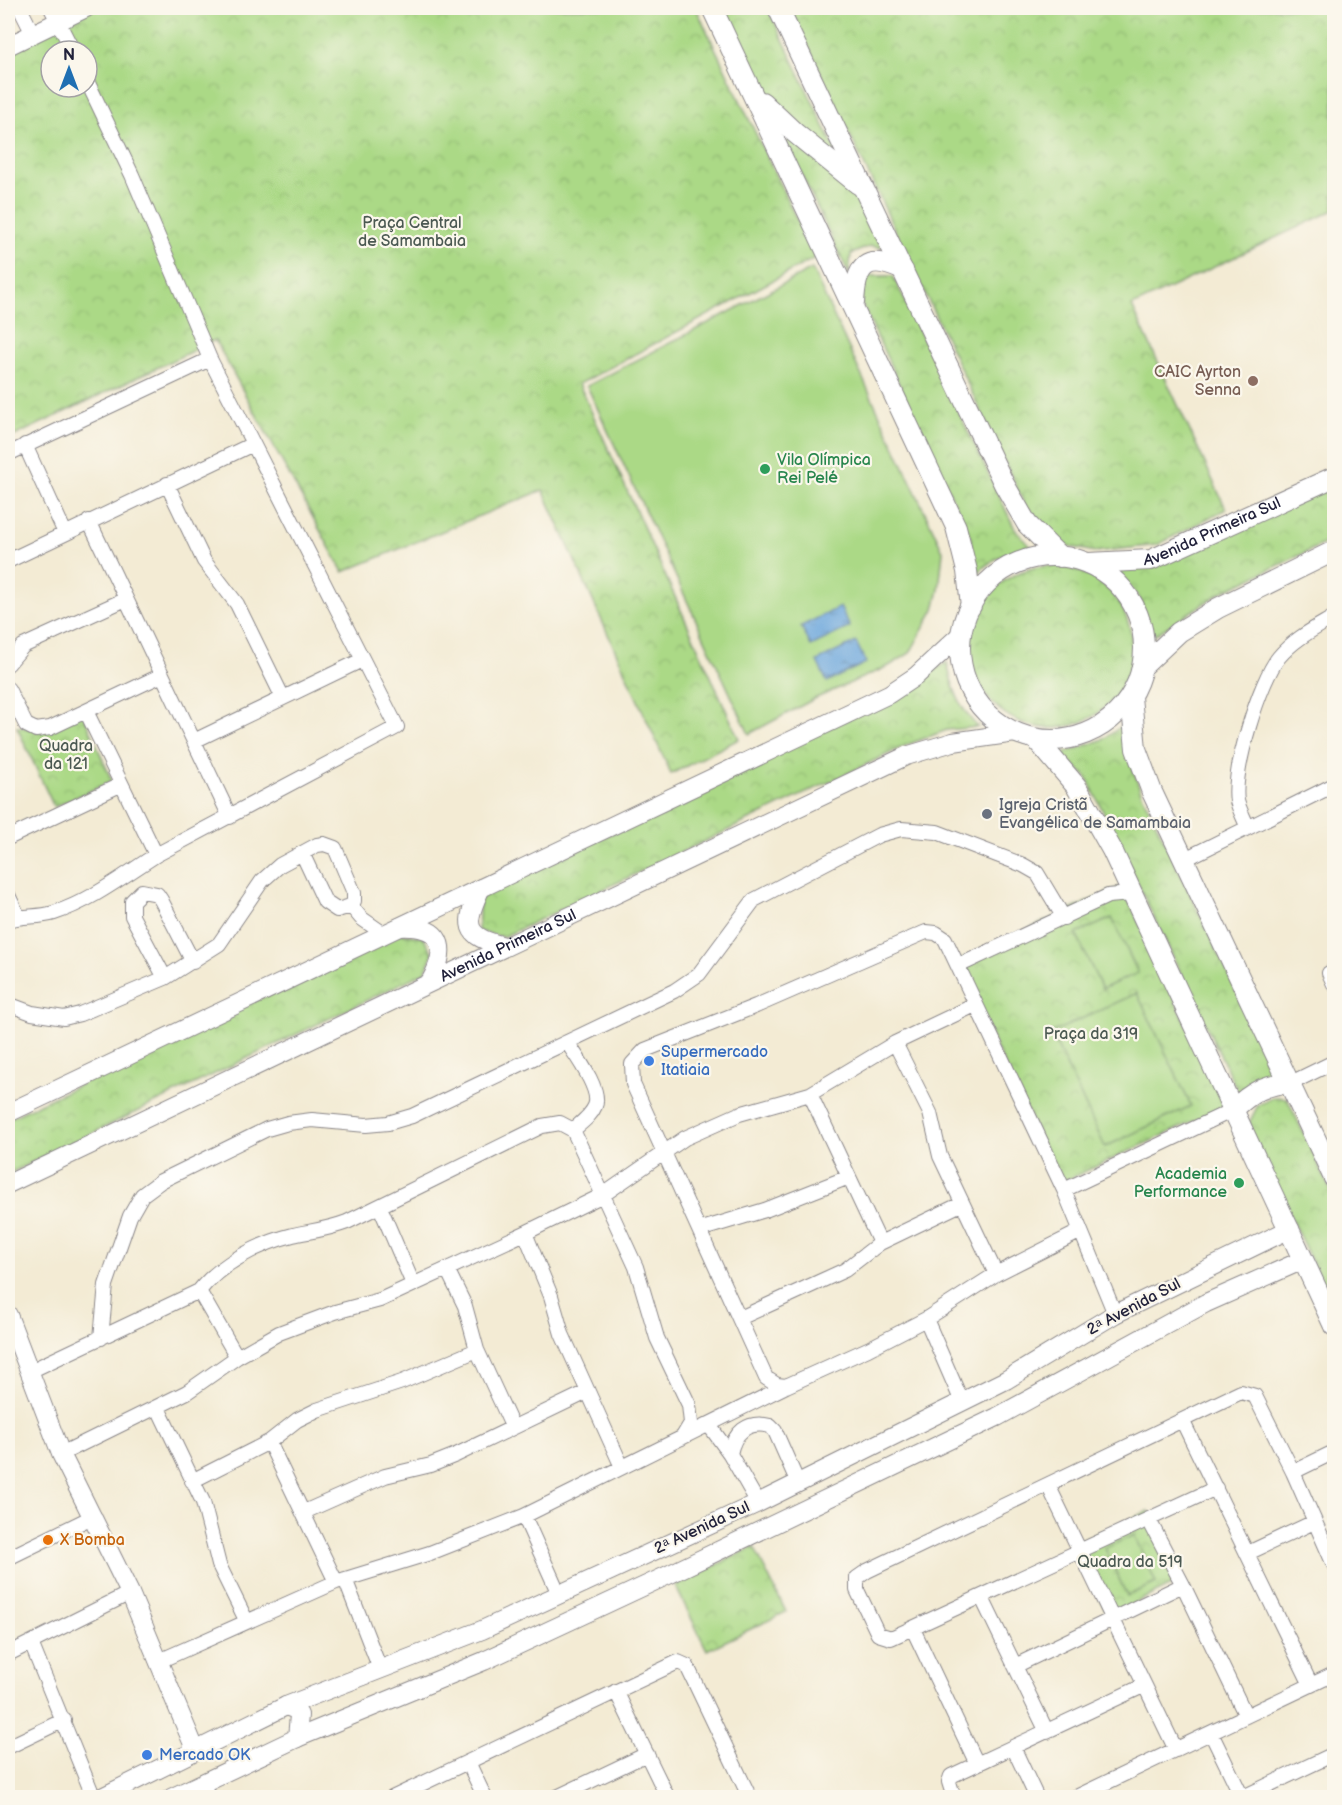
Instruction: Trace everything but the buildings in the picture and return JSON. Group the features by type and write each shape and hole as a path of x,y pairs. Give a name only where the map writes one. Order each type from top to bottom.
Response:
{"main road":[{"path":"712,8 854,304 956,527 967,571 970,606"},
{"path":"778,8 1004,483 1027,525 1060,557"},
{"path":"752,92 795,133 866,192"},
{"path":"854,304 855,282 860,271 867,264 885,262 903,270"},
{"name":"Avenida Primeira Sul","path":"1086,563 1151,560 1335,477"},
{"path":"1143,666 1179,632 1218,608 1335,551"},
{"path":"1060,557 1086,563 1106,574 1123,590 1137,613 1144,639 1143,666 1131,698 1113,718 1089,733 1063,740 1036,739 1015,733 986,712 966,682 960,659 961,634 970,606 985,585 1005,570 1032,559 1060,557"},
{"path":"1131,698 1136,749 1152,792 1335,1178"},
{"path":"1036,739 1076,786 1112,850 1335,1326"},
{"path":"1233,1110 1259,1089 1275,1083 1291,1083"}],"street":[{"path":"20,8 33,34"},
{"path":"8,46 33,34 55,14 86,8"},
{"path":"55,14 67,39"},
{"path":"8,895 13,918 43,916 75,905 131,874 156,855 397,728 210,359 132,175 96,99"},
{"path":"8,454 210,359"},
{"path":"8,561 253,444"},
{"path":"25,446 65,533"},
{"path":"167,484 204,561 237,604 283,698"},
{"path":"89,521 162,675 196,740 230,817"},
{"path":"8,664 23,646 126,599"},
{"path":"1247,826 1237,802 1236,775 1266,681 1277,659 1297,639 1335,617"},
{"path":"8,1113 890,694 916,675 961,634"},
{"path":"196,740 362,660"},
{"path":"8,690 26,725 36,730 50,728 87,713 162,675"},
{"path":"87,713 156,855"},
{"name":"Avenida Primeira Sul","path":"8,1184 431,980 906,756 953,742 1015,733"},
{"path":"8,838 120,784"},
{"path":"1185,859 1247,826 1335,785"},
{"path":"101,1338 106,1285 130,1216 142,1195 160,1181 267,1129 288,1123 312,1120 366,1125 388,1123 412,1116 674,991 699,974 754,900 879,835 901,830 937,832 1023,865 1037,873 1065,918"},
{"path":"8,1004 32,1013 64,1018 165,978 219,944 262,881 280,865 302,853 317,845 324,844 335,848 354,893 351,906 337,910 325,902 302,853"},
{"path":"958,966 1065,918 1128,886"},
{"path":"481,888 470,911 472,930 481,940 505,946"},
{"path":"165,978 132,916 132,901 142,891 157,894 193,962"},
{"path":"351,906 361,918 391,931 418,927 435,937 442,957 431,980"},
{"path":"786,1386 777,1385 766,1378 663,1152 631,1076 632,1064 645,1050 756,1006 926,932 936,933 945,939 1064,1190 1079,1232 1115,1314"},
{"path":"61,1454 158,1408 279,1333 335,1312 380,1300 525,1233 603,1195 686,1138 739,1114 810,1094 895,1043 975,1005"},
{"path":"567,1042 595,1088 597,1103 573,1130"},
{"path":"895,1043 930,1113 940,1156 996,1274"},
{"path":"1291,1083 1335,1062"},
{"path":"810,1094 880,1243"},
{"path":"1064,1190 1233,1110"},
{"path":"28,1372 199,1291 210,1277 231,1260 291,1236 332,1228 380,1207 542,1126 560,1123 573,1130 636,1267 657,1338 689,1405 691,1423 682,1438"},
{"path":"699,1230 775,1206 849,1177"},
{"path":"740,1318 845,1270 880,1243 961,1204"},
{"path":"380,1207 413,1284"},
{"name":"2ᵃ Avenida Sul","path":"100,1797 286,1706 482,1630 758,1503 1006,1380 1115,1314 1290,1229"},
{"path":"157,1662 246,1620 341,1581 430,1552 524,1516 926,1319 996,1274 1079,1232"},
{"path":"525,1233 550,1296 562,1334 622,1467"},
{"name":"2ᵃ Avenida Sul","path":"171,1797 205,1790 297,1738 484,1661 688,1565 998,1417 1206,1303 1304,1260"},
{"path":"447,1269 465,1306 477,1350 512,1426"},
{"path":"199,1291 237,1357"},
{"path":"8,1315 61,1454 130,1593 195,1749"},
{"path":"926,1319 962,1402"},
{"path":"192,1481 268,1442 317,1410 402,1382 477,1350"},
{"path":"304,1512 385,1476 448,1458 587,1392"},
{"path":"1216,1488 982,1598 891,1638 878,1635 857,1590 857,1578 867,1571 1183,1422 1241,1392 1251,1392 1293,1472 1335,1565"},
{"path":"158,1408 203,1502 219,1565 246,1620"},
{"path":"1183,1422 1311,1685"},
{"path":"709,1425 730,1454 758,1503"},
{"path":"730,1454 735,1436 740,1431 757,1425 770,1426 798,1483"},
{"path":"268,1442 341,1581 380,1669"},
{"path":"874,1444 887,1450 886,1470"},
{"path":"1293,1472 1335,1452"},
{"path":"1048,1485 1143,1686 1176,1750"},
{"path":"8,1558 93,1516"},
{"path":"524,1516 559,1594"},
{"path":"1149,1520 1184,1586 1246,1716"},
{"path":"1248,1554 1314,1522"},
{"path":"678,1540 673,1549 672,1558 688,1565"},
{"path":"1015,1666 1184,1586"},
{"path":"8,1654 130,1593"},
{"path":"982,1598 1047,1732"},
{"path":"913,1629 977,1764"},
{"path":"32,1642 94,1797"},
{"path":"392,1797 672,1663 687,1666 744,1796"},
{"path":"1074,1797 1335,1674"},
{"path":"954,1797 950,1789 951,1776 1143,1686"},
{"path":"616,1691 668,1797"},
{"path":"286,1706 296,1710 299,1715 297,1738"},
{"path":"8,1747 64,1720"},
{"path":"1211,1733 1242,1797 1335,1754"},
{"path":"1013,1748 1038,1797"},
{"path":"555,1797 647,1754"},
{"path":"468,1762 485,1797"}],"green space":[{"name":"Praça Central de Samambaia","path":"58,8 696,8 815,258 579,384 739,739 671,774 543,490 343,572 215,340 8,439 8,50 65,22"},
{"path":"722,8 768,8 882,248 871,246 851,254 849,274"},
{"path":"790,8 1334,8 1334,210 1132,306 1226,509 1157,545 1095,552 1064,545 1025,505"},
{"name":"Vila Olímpica Rei Pelé","path":"812,269 943,551 939,590 934,609 910,653 889,666 814,699 749,734 587,386"},
{"path":"866,276 893,276 1015,529 1031,547 999,557 972,578 971,538 861,302"},
{"path":"1334,482 1334,539 1222,592 1150,638 1139,597 1115,571"},
{"path":"1051,566 1067,567 1082,572 1108,590 1126,616 1131,631 1131,663 1126,678 1108,704 1082,722 1067,727 1051,728 1035,727 1020,722 994,704 976,678 971,663 970,647 971,631 976,616 994,590 1020,572 1035,567"},
{"path":"947,662 951,681 958,697 966,713 978,727 947,730 909,744 503,937 478,931 480,897 895,696"},
{"name":"Quadra da 121","path":"82,711 112,781 54,807 17,727 42,729"},
{"path":"1124,724 1128,755 1141,792 1279,1080 1254,1080 1241,1098 1086,776 1061,754 1104,739"},
{"name":"Praça da 319","path":"1122,886 1225,1107 1060,1183 956,962"},
{"path":"1112,918 1138,973 1102,989 1076,934"},
{"path":"397,933 423,937 433,953 425,972 8,1174 8,1119"},
{"path":"1137,993 1191,1106 1105,1147 1051,1033"},
{"path":"1274,1097 1287,1098 1334,1198 1334,1308 1247,1127 1258,1105"},
{"name":"Quadra da 519","path":"1149,1511 1182,1580 1108,1616 1075,1543"},
{"path":"1134,1535 1156,1583 1127,1596 1105,1548"},
{"path":"754,1547 786,1612 707,1650 675,1585"}],"water":[{"path":"840,607 850,627 811,646 801,626"},
{"path":"856,642 866,663 827,682 817,661"}],"place":[{"name":"CAIC Ayrton Senna","path":"1253,381"},
{"name":"Vila Olímpica Rei Pelé","path":"765,469"},
{"name":"Igreja Cristã Evangélica de Samambaia","path":"987,814"},
{"name":"Supermercado Itatiaia","path":"649,1061"},
{"name":"Academia Performance","path":"1239,1183"},
{"name":"X Bomba","path":"48,1540"},
{"name":"Mercado OK","path":"147,1755"}]}
